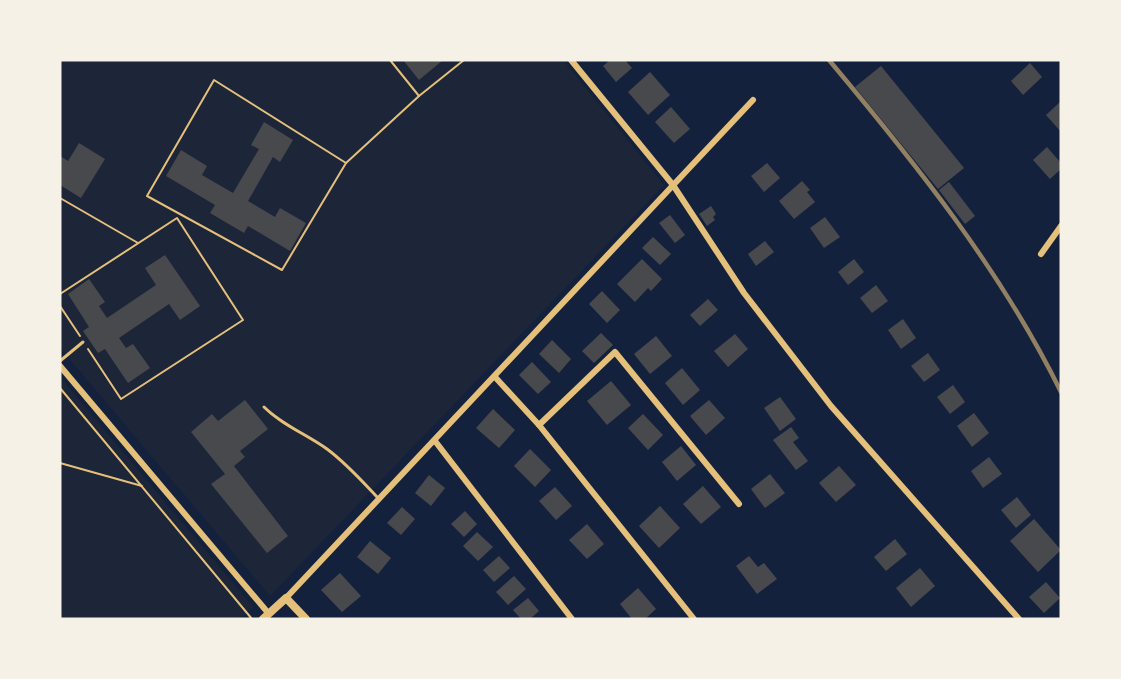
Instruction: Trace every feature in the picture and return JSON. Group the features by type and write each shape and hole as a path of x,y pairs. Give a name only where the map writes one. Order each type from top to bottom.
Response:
{"street":[{"path":"571,60 673,185 744,293 831,406 1019,619"},
{"path":"60,366 266,616 286,598 435,441 753,100"},
{"path":"1041,254 1061,226"},
{"path":"538,425 615,352 739,504"},
{"path":"495,377 538,425 694,619"},
{"path":"435,441 572,619"},
{"path":"286,598 306,619"}],"lane":[{"path":"60,361 83,342"},
{"path":"264,407 274,417 327,449 380,499"}],"path":[{"path":"390,60 420,96"},
{"path":"346,163 214,81 147,196 282,270 346,163 420,96 464,60"},
{"path":"60,198 139,243"},
{"path":"60,294 177,218 179,214"},
{"path":"60,306 121,399 243,320 177,218"},
{"path":"60,388 252,619"},
{"path":"60,463 142,486"}],"shaded area":[{"path":"60,60 563,60 664,185 270,596 60,348"},
{"path":"60,377 253,607 240,619 60,619"}],"building":[{"path":"403,60 443,60 419,80"},
{"path":"610,60 625,60 632,68 616,82 603,66"},
{"path":"1030,63 1042,77 1023,95 1011,81"},
{"path":"881,66 964,168 938,189 855,87"},
{"path":"650,72 670,95 648,115 628,92"},
{"path":"1061,103 1061,132 1046,115"},
{"path":"671,107 690,129 674,143 655,122"},
{"path":"264,122 293,140 280,162 273,157 248,201 275,217 280,208 306,223 290,251 248,226 244,233 210,213 215,205 166,176 181,150 207,166 202,175 233,193 259,149 251,145"},
{"path":"79,143 105,159 81,198 60,185 60,156 68,161"},
{"path":"1047,147 1061,163 1061,169 1050,179 1033,160"},
{"path":"767,163 780,178 764,192 751,176"},
{"path":"802,181 810,190 807,192 815,202 794,219 779,201"},
{"path":"949,182 975,216 965,224 939,190"},
{"path":"711,206 716,214 713,217 715,220 707,226 699,214"},
{"path":"670,215 685,235 675,243 659,223"},
{"path":"825,217 840,237 824,248 810,228"},
{"path":"653,237 671,254 660,265 642,248"},
{"path":"765,241 774,252 756,266 748,254"},
{"path":"165,255 200,306 180,320 169,304 119,338 126,348 133,344 150,368 128,383 105,349 98,353 83,331 89,327 68,294 89,279 105,302 99,306 107,318 156,285 145,268"},
{"path":"642,259 662,279 651,291 648,288 635,302 617,284"},
{"path":"854,259 864,272 848,285 838,272"},
{"path":"876,285 888,301 872,313 860,298"},
{"path":"602,291 620,310 607,323 589,304"},
{"path":"708,299 718,310 700,326 690,315"},
{"path":"903,319 916,338 901,349 888,330"},
{"path":"601,333 613,345 594,363 582,351"},
{"path":"735,334 748,349 728,367 714,351"},
{"path":"656,336 672,356 650,374 634,354"},
{"path":"552,340 571,359 559,373 539,354"},
{"path":"928,353 940,370 924,382 911,366"},
{"path":"532,362 551,382 538,394 519,375"},
{"path":"682,368 700,390 683,405 665,383"},
{"path":"611,381 631,405 607,425 587,401"},
{"path":"953,385 965,402 950,414 937,397"},
{"path":"780,397 796,419 780,431 764,408"},
{"path":"245,400 268,429 240,451 245,457 234,466 288,536 267,553 211,484 225,474 191,432 212,414 218,421"},
{"path":"709,400 725,418 706,435 690,416"},
{"path":"493,409 515,430 499,448 476,428"},
{"path":"974,413 989,433 972,447 957,426"},
{"path":"643,414 663,435 648,450 628,428"},
{"path":"791,427 799,438 793,442 808,461 796,470 773,440"},
{"path":"681,446 696,465 677,481 662,462"},
{"path":"530,449 551,470 535,487 514,466"},
{"path":"989,457 1002,474 983,488 971,471"},
{"path":"839,466 856,485 836,502 819,483"},
{"path":"770,474 785,493 765,508 751,489"},
{"path":"429,475 445,488 431,506 415,493"},
{"path":"703,486 721,507 701,524 683,504"},
{"path":"555,487 572,506 556,520 539,501"},
{"path":"1017,497 1031,515 1016,528 1001,510"},
{"path":"660,506 680,528 659,548 639,526"},
{"path":"402,507 415,519 401,535 387,523"},
{"path":"465,511 477,524 464,537 451,524"},
{"path":"1034,519 1061,550 1038,572 1010,541"},
{"path":"587,524 604,544 587,559 569,540"},
{"path":"477,532 493,547 478,561 463,546"},
{"path":"895,539 907,554 886,571 874,557"},
{"path":"370,541 391,558 378,574 357,557"},
{"path":"499,556 510,568 494,582 483,570"},
{"path":"749,556 758,567 764,563 777,579 757,594 736,566"},
{"path":"920,568 935,586 911,607 896,588"},
{"path":"340,573 361,596 342,612 321,590"},
{"path":"514,576 526,589 508,605 496,592"},
{"path":"1046,582 1060,598 1044,613 1029,597"},
{"path":"638,588 656,609 645,619 632,619 620,604"},
{"path":"528,598 539,611 530,619 521,619 513,610"}],"railway":[{"path":"829,60 894,139 955,219 1012,303 1061,392"}]}
